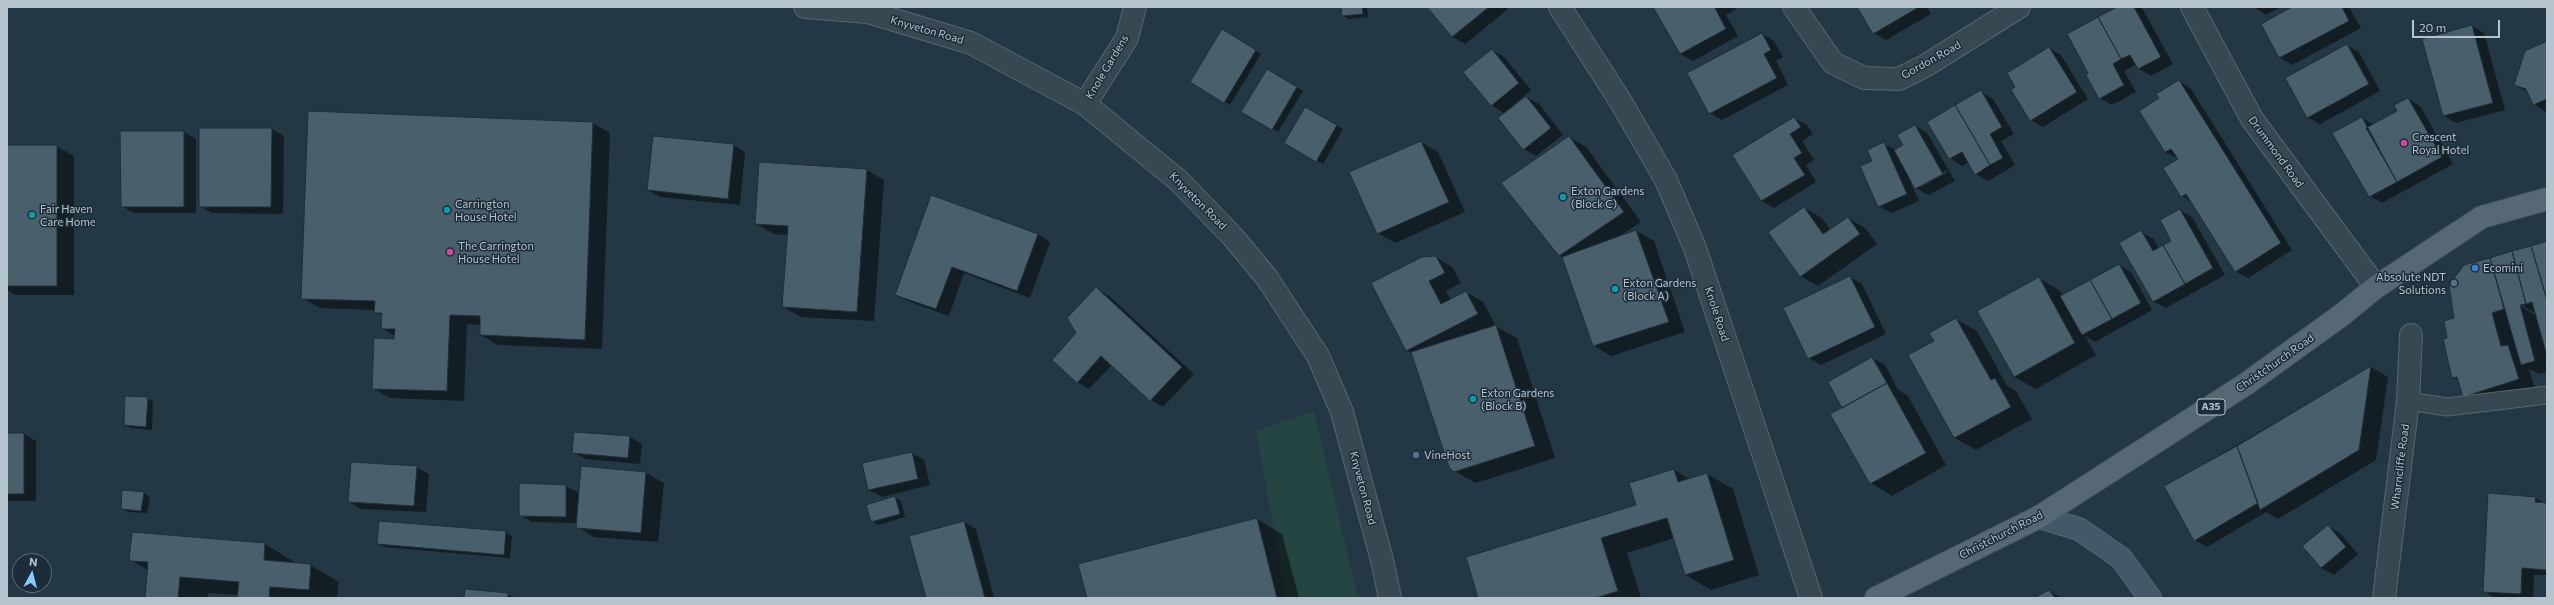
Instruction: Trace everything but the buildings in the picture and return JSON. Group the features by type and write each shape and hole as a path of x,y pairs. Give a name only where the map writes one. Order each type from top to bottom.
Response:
{"main road":[{"name":"Christchurch Road","path":"1876,598 2039,517 2246,384 2343,314 2376,287 2482,217 2547,199"}],"street":[{"name":"Knyveton Road","path":"804,7 868,12 971,42 1085,104 1179,181 1233,237 1267,278 1318,356 1342,412 1382,560 1390,598"},
{"name":"Knole Gardens","path":"1085,104 1127,38 1135,7"},
{"name":"Knole Road","path":"1560,7 1622,102 1665,177 1695,248 1811,598"},
{"name":"Gordon Road","path":"1794,7 1833,63 1864,78 1899,79 1925,66 2019,7"},
{"name":"Drummond Road","path":"2192,7 2252,119 2376,287"},
{"name":"Wharncliffe Road","path":"2384,598 2408,401 2411,335"},
{"path":"2039,517 2079,529 2122,558 2150,598"}],"lane":[{"path":"2408,401 2447,406 2547,395"}],"green space":[{"path":"1314,411 1358,598 1283,598 1281,570 1256,431"}],"place":[{"name":"Crescent Royal Hotel","path":"2404,143"},
{"name":"Exton Gardens (Block C)","path":"1563,197"},
{"name":"Carrington House Hotel","path":"447,210"},
{"name":"Fair Haven Care Home","path":"32,215"},
{"name":"The Carrington House Hotel","path":"450,252"},
{"name":"Ecomini","path":"2475,268"},
{"name":"Absolute NDT Solutions","path":"2454,283"},
{"name":"Exton Gardens (Block A)","path":"1615,289"},
{"name":"Exton Gardens (Block B)","path":"1473,399"},
{"name":"VineHost","path":"1416,455"}]}
